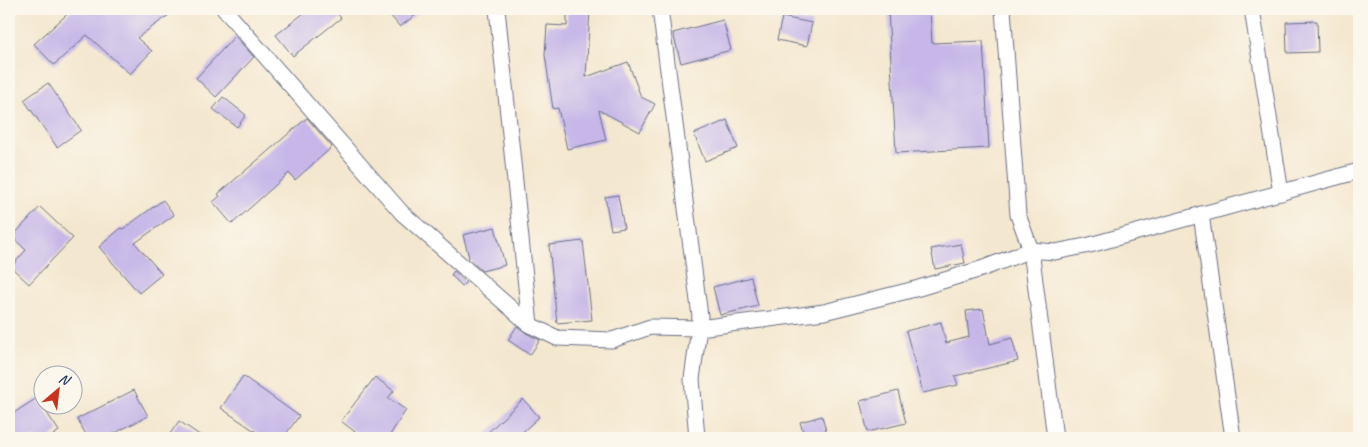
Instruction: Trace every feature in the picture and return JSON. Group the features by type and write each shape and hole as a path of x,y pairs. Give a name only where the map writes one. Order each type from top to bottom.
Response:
{"street":[{"path":"224,9 402,213 530,325 557,338 612,340 650,328 698,328 824,312 919,288 981,269 1031,250 1055,252 1081,247 1359,171"},
{"path":"496,9 530,325"},
{"path":"660,9 700,316 692,380 697,438"},
{"path":"1003,9 1018,215 1031,250 1055,438"},
{"path":"1252,9 1281,193"},
{"path":"1201,214 1233,438"}],"building":[{"path":"73,9 177,9 137,38 152,51 130,74 87,35 54,65 34,44"},
{"path":"309,9 334,9 341,18 293,56 276,35"},
{"path":"385,9 423,9 400,27"},
{"path":"567,9 590,9 586,77 628,62 641,97 655,104 640,132 599,110 606,140 567,149 558,108 553,109 545,55 547,25 567,26"},
{"path":"888,9 930,9 932,43 983,41 989,148 896,153"},
{"path":"782,17 812,23 807,46 777,40"},
{"path":"723,20 731,50 681,63 673,33"},
{"path":"1317,21 1318,52 1287,53 1286,22"},
{"path":"235,36 254,57 216,97 196,78"},
{"path":"48,83 81,130 57,147 24,100"},
{"path":"223,97 246,115 237,127 213,109"},
{"path":"307,118 332,147 295,180 289,173 232,224 213,202 220,196 218,194"},
{"path":"727,120 738,148 705,161 694,134"},
{"path":"618,195 624,228 611,230 605,197"},
{"path":"163,200 174,215 135,243 162,274 139,293 99,247 121,228 123,229"},
{"path":"40,207 73,238 29,284 11,267 26,250 12,237"},
{"path":"495,227 505,265 482,271 468,258 463,235"},
{"path":"583,241 592,320 557,323 549,245"},
{"path":"961,244 965,263 935,269 931,249"},
{"path":"454,271 466,282 462,286 451,275"},
{"path":"751,277 758,306 720,315 713,287"},
{"path":"983,309 990,344 1012,338 1018,361 955,376 958,385 923,393 906,331 941,322 946,343 969,337 966,311"},
{"path":"517,326 540,340 530,355 508,340"},
{"path":"243,376 299,416 283,438 265,438 221,408"},
{"path":"375,377 394,391 388,398 406,410 388,438 363,438 341,421"},
{"path":"134,390 148,416 105,438 88,438 77,419"},
{"path":"898,391 906,423 868,432 860,401"},
{"path":"523,399 539,417 516,438 482,438"},
{"path":"32,401 32,414 48,414 59,431 49,438 9,438 9,416"},
{"path":"822,416 828,438 805,438 800,422"},
{"path":"179,421 204,438 167,438"}]}
